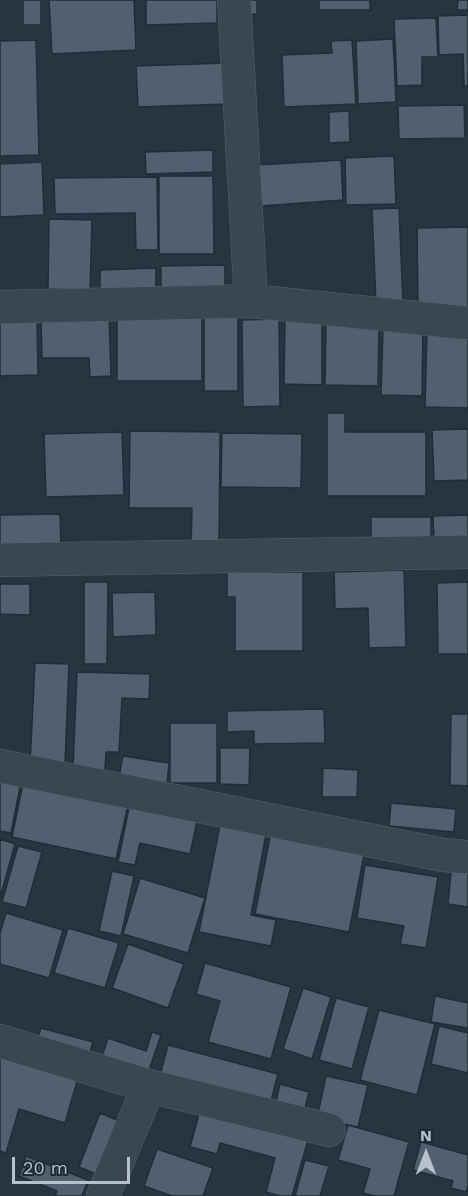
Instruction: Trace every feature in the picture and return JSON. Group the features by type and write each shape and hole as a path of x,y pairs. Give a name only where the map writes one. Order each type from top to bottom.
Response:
{"street":[{"path":"234,0 251,301"},
{"path":"0,307 251,301 468,323"},
{"path":"0,560 468,552"},
{"path":"0,766 431,853 468,857"},
{"path":"0,1041 149,1086 329,1130"},
{"path":"103,1196 149,1086"}],"building":[{"path":"23,0 41,0 41,25 23,25"},
{"path":"49,0 134,0 136,50 52,54"},
{"path":"146,0 217,0 217,23 146,25"},
{"path":"241,0 257,0 257,14 242,15"},
{"path":"319,0 370,0 370,10 319,10"},
{"path":"458,0 468,0 468,10 457,10"},
{"path":"468,15 468,86 464,86 463,54 439,55 438,16"},
{"path":"436,18 438,57 422,57 422,85 397,86 394,19"},
{"path":"393,39 396,102 358,104 356,41"},
{"path":"36,40 39,155 0,156 0,41"},
{"path":"352,40 356,104 284,107 282,55 332,53 331,41"},
{"path":"226,63 228,104 138,107 136,66"},
{"path":"464,105 465,138 399,139 398,106"},
{"path":"349,111 350,142 329,143 329,112"},
{"path":"213,150 213,172 146,174 145,152"},
{"path":"394,156 396,204 346,205 345,158"},
{"path":"341,160 343,200 260,206 257,165"},
{"path":"42,162 44,215 0,217 0,164"},
{"path":"159,176 213,176 214,254 159,254"},
{"path":"157,177 158,250 136,250 135,213 55,214 54,178"},
{"path":"399,208 403,302 376,303 372,209"},
{"path":"49,219 92,220 90,290 48,289"},
{"path":"468,227 468,309 418,310 417,228"},
{"path":"225,265 225,288 161,289 161,266"},
{"path":"156,268 156,290 100,291 100,270"},
{"path":"117,313 202,313 202,381 117,381"},
{"path":"109,314 111,376 90,377 89,358 42,358 41,316"},
{"path":"0,317 37,317 38,375 0,376"},
{"path":"204,317 238,317 238,391 204,391"},
{"path":"279,319 280,406 243,407 242,320"},
{"path":"285,320 322,320 322,385 284,384"},
{"path":"326,323 379,324 378,386 325,385"},
{"path":"383,328 423,329 422,396 381,395"},
{"path":"427,330 468,332 468,408 425,407"},
{"path":"327,413 345,413 345,432 426,432 426,496 327,496"},
{"path":"468,429 468,480 434,481 432,430"},
{"path":"130,431 220,432 219,545 191,545 192,508 129,508"},
{"path":"122,432 124,495 46,497 44,434"},
{"path":"222,433 302,434 301,488 221,487"},
{"path":"60,514 61,550 0,551 0,515"},
{"path":"468,515 468,540 434,540 433,516"},
{"path":"371,517 431,517 431,540 371,541"},
{"path":"404,570 406,647 369,648 368,608 335,609 334,572"},
{"path":"227,572 303,572 303,651 235,651 235,597 227,597"},
{"path":"84,582 108,582 107,664 84,664"},
{"path":"468,582 468,654 438,654 437,583"},
{"path":"0,584 30,584 30,615 0,614"},
{"path":"155,592 156,635 113,637 112,593"},
{"path":"35,663 69,664 65,764 30,763"},
{"path":"77,672 150,674 149,699 122,698 119,752 106,752 105,770 73,768"},
{"path":"324,709 325,743 254,744 254,731 227,732 227,711"},
{"path":"451,714 468,714 468,786 450,785"},
{"path":"170,723 217,723 217,783 170,783"},
{"path":"220,748 250,748 249,785 220,784"},
{"path":"123,756 169,763 167,783 119,776"},
{"path":"323,768 358,770 357,797 322,797"},
{"path":"0,778 21,782 11,833 0,831"},
{"path":"23,783 128,805 116,859 12,837"},
{"path":"130,803 198,817 190,854 140,843 135,865 118,862"},
{"path":"391,803 456,809 454,832 389,826"},
{"path":"220,825 266,834 251,915 276,920 271,946 199,932"},
{"path":"271,832 365,850 349,932 255,914"},
{"path":"0,839 15,844 0,898"},
{"path":"18,846 42,852 26,908 2,902"},
{"path":"452,862 468,863 468,907 448,904"},
{"path":"365,865 438,877 426,948 400,944 404,926 357,918"},
{"path":"112,871 134,876 121,936 99,931"},
{"path":"140,878 205,898 188,953 123,934"},
{"path":"6,913 63,930 49,978 0,964 0,933"},
{"path":"68,928 119,943 105,988 54,973"},
{"path":"128,944 184,964 168,1008 112,988"},
{"path":"205,963 291,987 271,1059 208,1042 220,1001 196,994"},
{"path":"303,988 331,997 312,1059 283,1049"},
{"path":"435,996 468,1003 468,1028 431,1022"},
{"path":"336,998 369,1007 352,1069 319,1060"},
{"path":"379,1010 435,1024 417,1095 360,1080"},
{"path":"439,1026 468,1033 468,1073 431,1064"},
{"path":"41,1028 93,1042 88,1058 36,1043"},
{"path":"152,1032 161,1035 145,1082 99,1066 108,1038 146,1051"},
{"path":"168,1045 278,1074 269,1108 159,1079"},
{"path":"0,1055 78,1078 65,1123 19,1109 6,1153 0,1151"},
{"path":"326,1076 368,1085 358,1127 317,1118"},
{"path":"280,1084 309,1092 304,1112 275,1105"},
{"path":"202,1103 310,1133 292,1196 280,1196 266,1192 275,1158 220,1143 217,1154 190,1147"},
{"path":"100,1113 117,1120 96,1174 79,1167"},
{"path":"348,1125 409,1142 394,1196 375,1196 363,1193 370,1169 338,1160"},
{"path":"421,1142 468,1155 466,1192 451,1188 453,1181 413,1170"},
{"path":"157,1149 213,1168 203,1196 172,1196 144,1186"},
{"path":"26,1156 88,1180 82,1196 55,1196 57,1191 19,1176"},
{"path":"305,1160 329,1166 320,1196 295,1196"}]}
